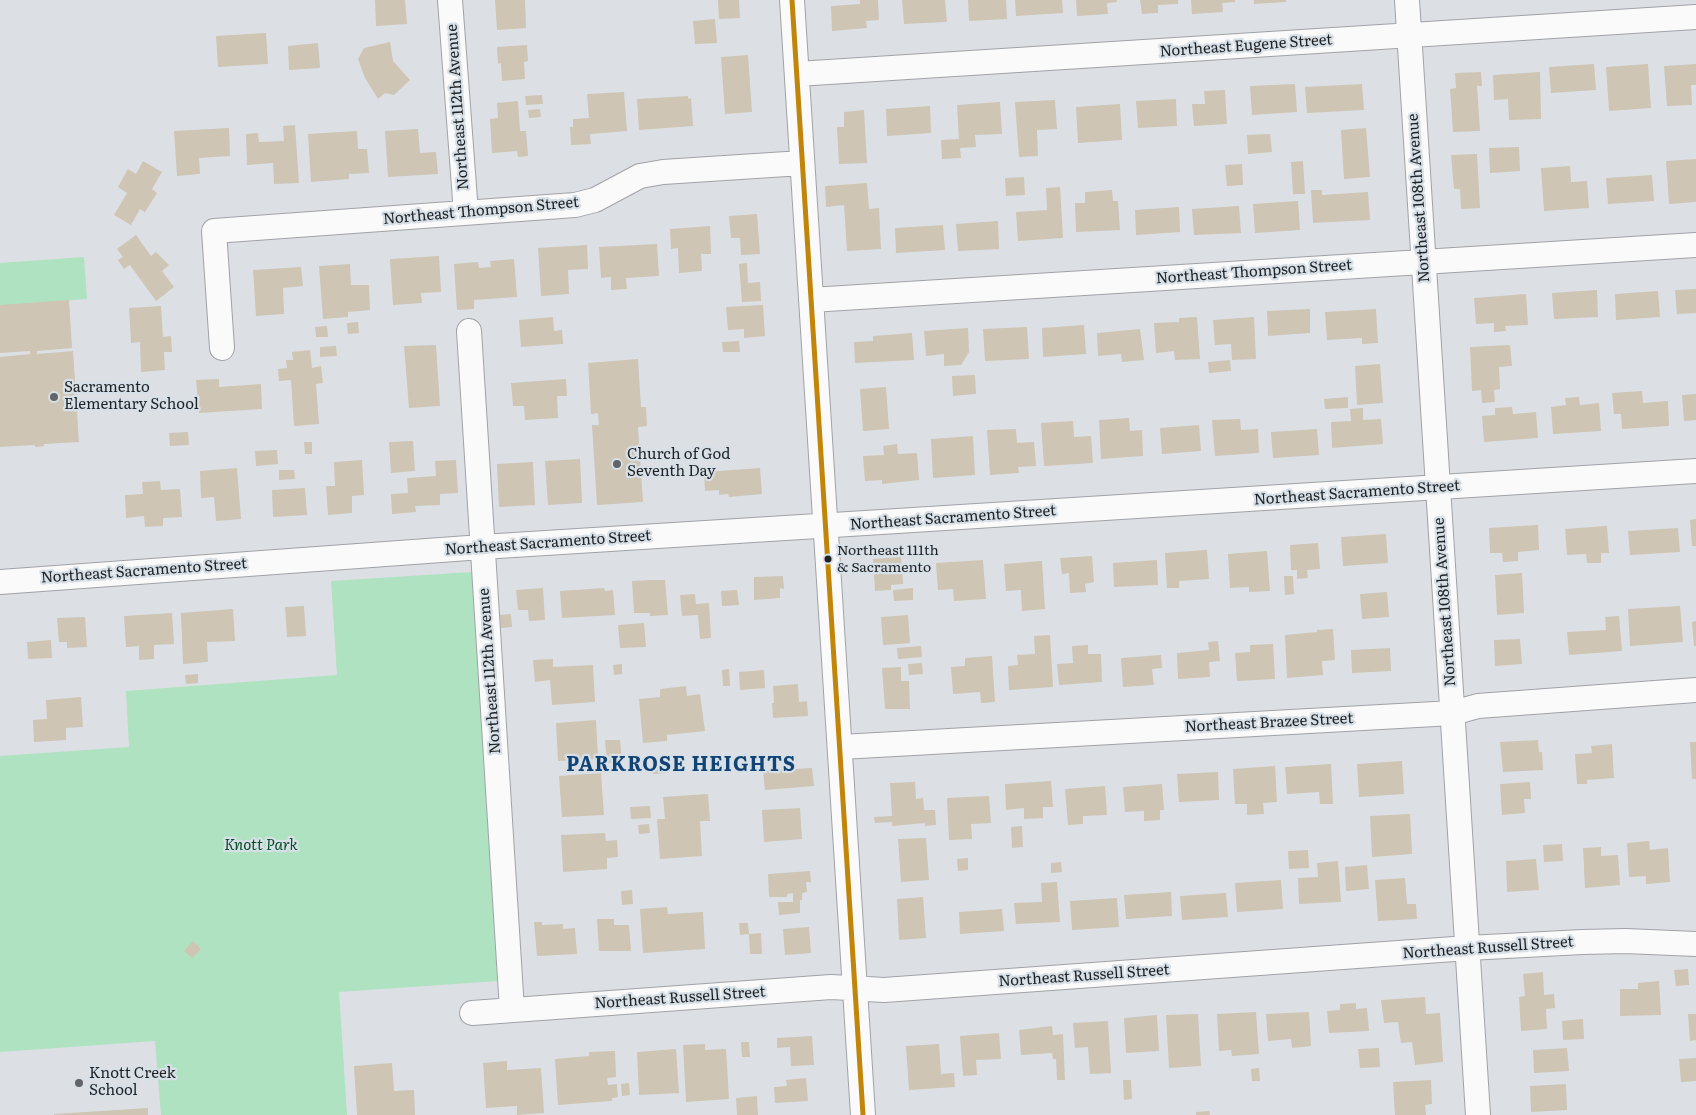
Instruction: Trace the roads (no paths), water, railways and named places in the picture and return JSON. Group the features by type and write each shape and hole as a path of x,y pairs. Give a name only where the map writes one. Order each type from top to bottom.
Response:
{"street":[{"name":"Northeast 112th Avenue","path":"450,0 466,213"},
{"path":"792,0 863,1115"},
{"name":"Northeast 108th Avenue","path":"1407,0 1478,1115"},
{"name":"Northeast Eugene Street","path":"797,74 1696,17"},
{"name":"Northeast Thompson Street","path":"222,348 214,231 574,205 595,200 640,176 663,172 802,163"},
{"name":"Northeast Thompson Street","path":"811,300 1696,245"},
{"name":"Northeast 112th Avenue","path":"468,331 512,1010"},
{"name":"Northeast Sacramento Street","path":"0,582 482,547 1696,471"},
{"name":"Northeast Brazee Street","path":"840,747 1453,713 1478,706 1696,690"},
{"name":"Northeast Russell Street","path":"472,1013 831,987 884,990 1468,948 1626,940 1696,944"}],"place":[{"name":"Sacramento Elementary School","path":"54,397"},
{"name":"Church of God Seventh Day","path":"617,464"},
{"name":"Northeast 111th & Sacramento","path":"828,559"},
{"name":"Knott Creek School","path":"79,1083"}],"district":[{"name":"PARKROSE HEIGHTS","path":"681,765"}],"park label":[{"name":"Knott Park","path":"261,846"}]}
